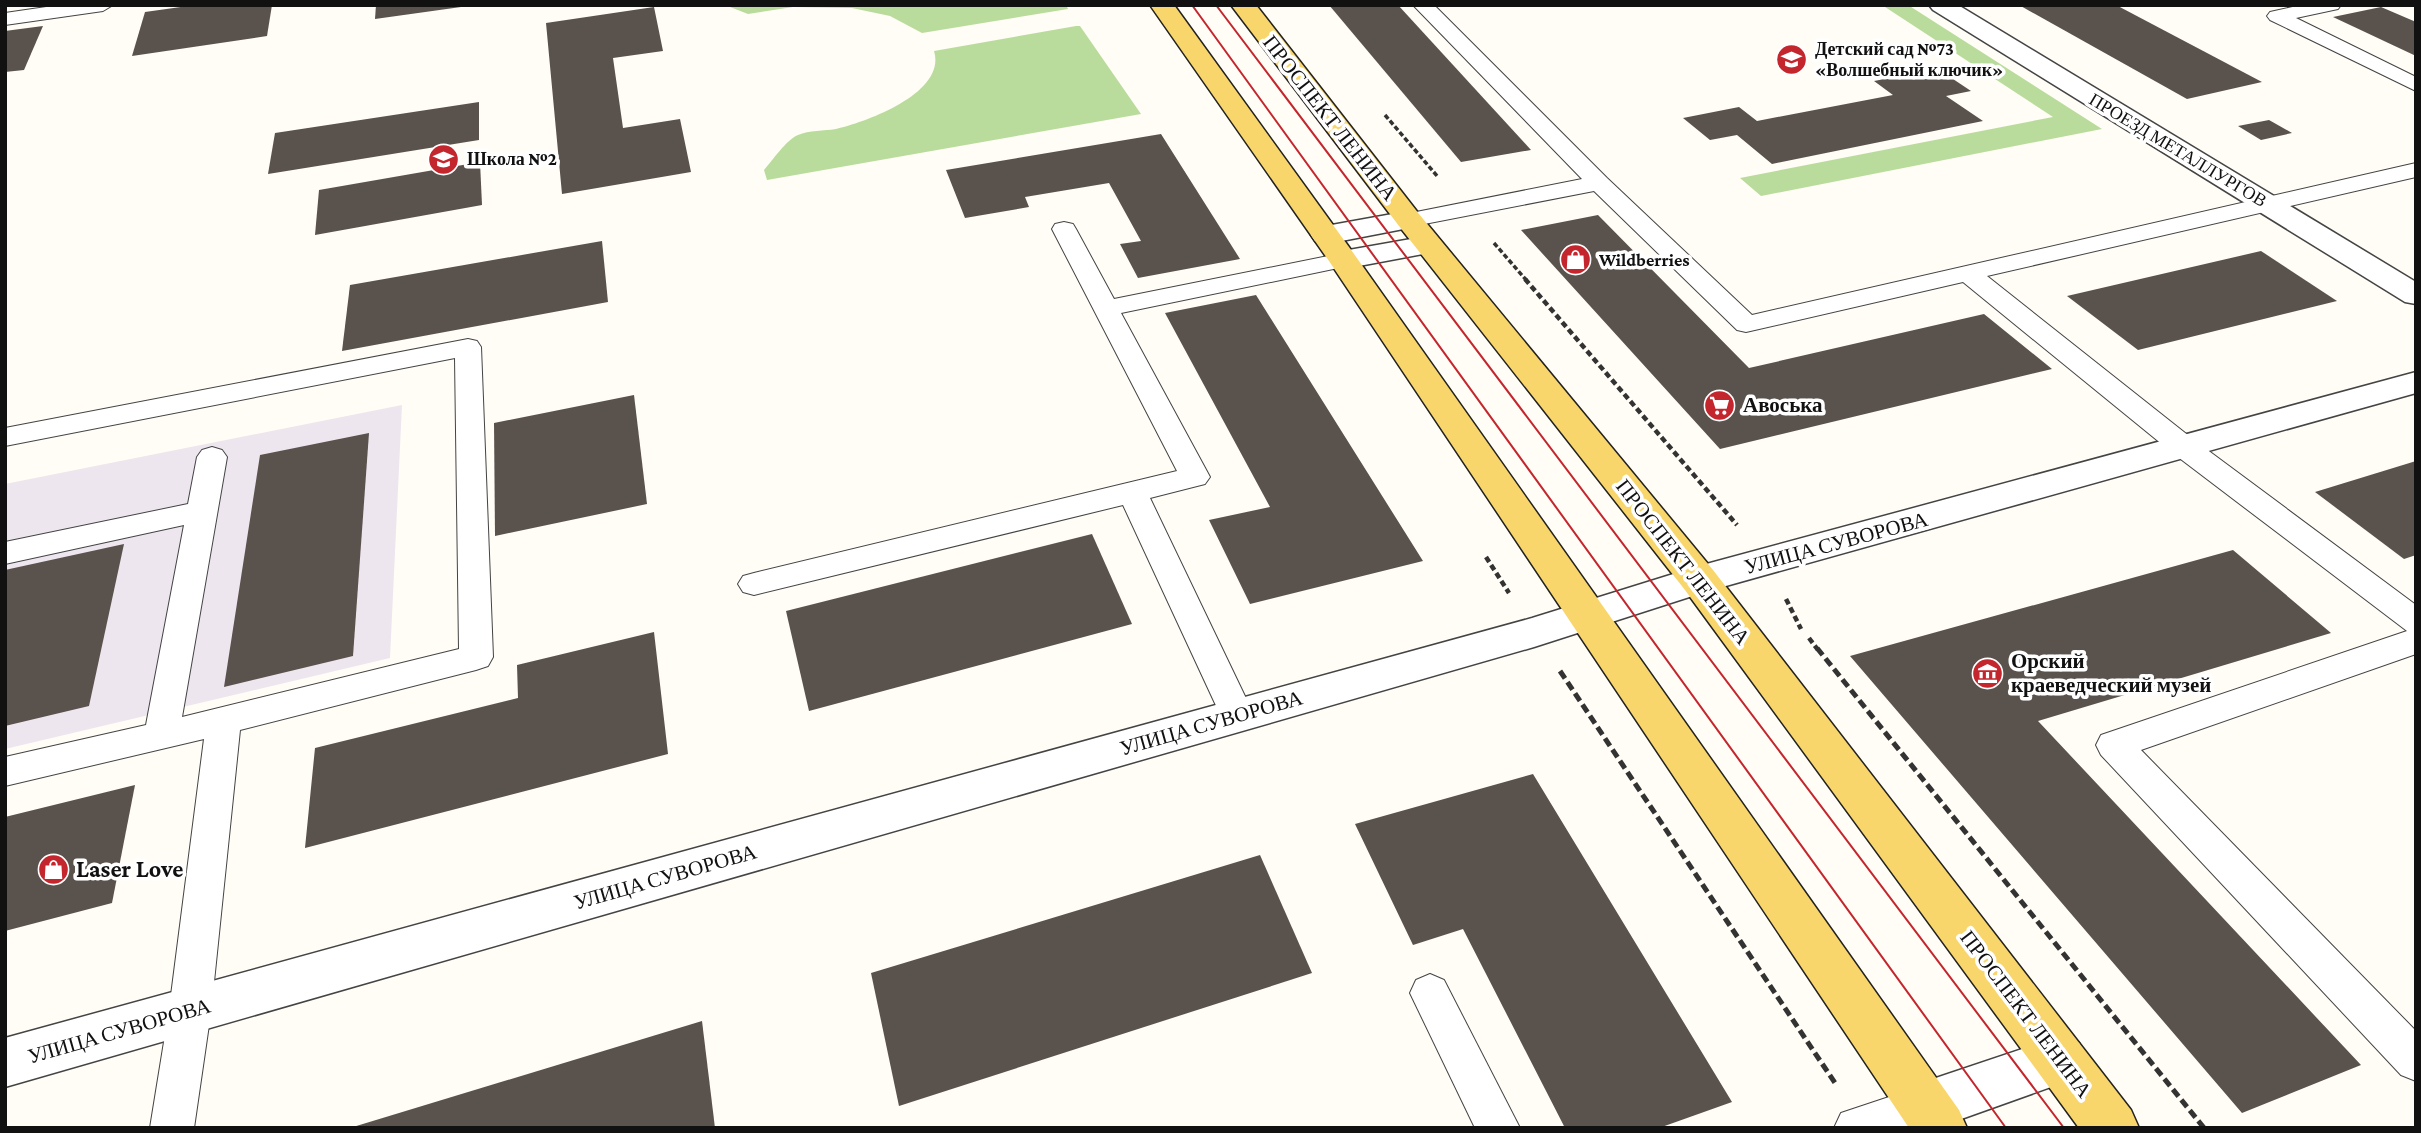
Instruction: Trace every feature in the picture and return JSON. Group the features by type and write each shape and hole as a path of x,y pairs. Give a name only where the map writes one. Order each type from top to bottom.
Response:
{"main road":[{"path":"1162,5 1334,247 1933,1117"},
{"name":"ПРОСПЕКТ ЛЕНИНА","path":"1243,5 1419,233 1699,580 2112,1128"}],"street":[{"name":"ПРОЕЗД МЕТАЛЛУРГОВ","path":"1941,5 2416,295"},
{"path":"1334,247 1419,233"},
{"name":"УЛИЦА СУВОРОВА","path":"5,1063 1237,715 1587,615 1699,580 2416,382"},
{"path":"1933,1117 2061,1060"}],"lane":[{"path":"5,19 103,5"},
{"path":"1423,5 1599,183 1746,324 2416,170"},
{"path":"2331,5 2277,16 2416,85"},
{"path":"1419,233 1599,183"},
{"path":"754,584 1195,477 1064,229"},
{"path":"1106,307 1334,247"},
{"path":"1969,274 2185,447 2416,622"},
{"path":"5,438 468,347 476,657 224,722 162,734 5,772"},
{"path":"162,734 212,457"},
{"path":"1132,492 1237,715"},
{"path":"5,553 203,511"},
{"path":"2416,641 2114,745 2416,1061"},
{"path":"172,1128 190,1011 224,722"},
{"path":"1430,993 1498,1128"},
{"path":"1856,1128 1933,1117"}],"shaded area":[{"path":"402,405 390,658 5,749 5,484"}],"green space":[{"path":"725,5 1066,5 1068,9 922,33 890,16 852,8 793,7 748,14"},
{"path":"1882,5 1908,5 2102,129 1761,196 1740,178 2053,117"},
{"path":"1080,26 1141,114 767,180 764,170 784,146 798,135 836,129 866,120 917,92 928,80 935,66 934,51"}],"building":[{"path":"195,5 272,5 267,36 132,56 145,12"},
{"path":"376,5 461,5 461,7 375,19"},
{"path":"1329,5 1398,5 1531,150 1461,162"},
{"path":"2019,5 2116,5 2262,82 2187,99"},
{"path":"654,7 663,51 613,58 623,128 680,119 691,172 562,194 546,23"},
{"path":"2381,7 2416,22 2416,56 2333,17"},
{"path":"43,26 24,70 5,72 5,31"},
{"path":"1938,69 1971,91 1946,96 1983,121 1772,164 1737,135 1710,140 1683,118 1739,107 1757,121 1893,95 1874,81"},
{"path":"479,102 479,140 268,174 275,133"},
{"path":"2269,120 2292,133 2261,140 2238,126"},
{"path":"1161,134 1240,259 1138,278 1120,244 1141,241 1109,183 1025,197 1029,207 965,218 946,170"},
{"path":"480,162 482,205 315,235 319,190"},
{"path":"1598,215 1749,368 1984,314 2052,369 1720,449 1521,230"},
{"path":"602,241 608,302 342,351 350,285"},
{"path":"2261,251 2337,301 2138,350 2067,296"},
{"path":"1256,295 1423,561 1250,604 1209,520 1270,507 1165,313"},
{"path":"634,395 647,504 495,536 494,423"},
{"path":"369,433 353,656 224,687 260,455"},
{"path":"2416,461 2416,555 2404,559 2315,492"},
{"path":"1092,534 1132,624 809,711 786,611"},
{"path":"124,544 89,706 5,726 5,570"},
{"path":"2233,550 2331,633 2038,721 2361,1065 2242,1113 1850,656"},
{"path":"654,632 668,754 305,848 315,748 518,698 517,665"},
{"path":"1533,774 1732,1102 1659,1128 1565,1128 1463,929 1413,945 1355,824"},
{"path":"135,785 112,903 5,931 5,817"},
{"path":"1260,855 1312,973 899,1106 871,973"},
{"path":"702,1021 715,1128 353,1128 353,1127"}],"tram line":[{"path":"1192,5 2006,1128"},
{"path":"1216,5 2064,1128"}],"place":[{"name":"Детский сад №73 «Волшебный ключик»","path":"1792,59"},
{"name":"Школа №2","path":"444,159"},
{"name":"Wildberries","path":"1576,260"},
{"name":"Авоська","path":"1720,405"},
{"name":"Орский краеведческий музей","path":"1988,673"},
{"name":"Laser Love","path":"53,869"}]}
